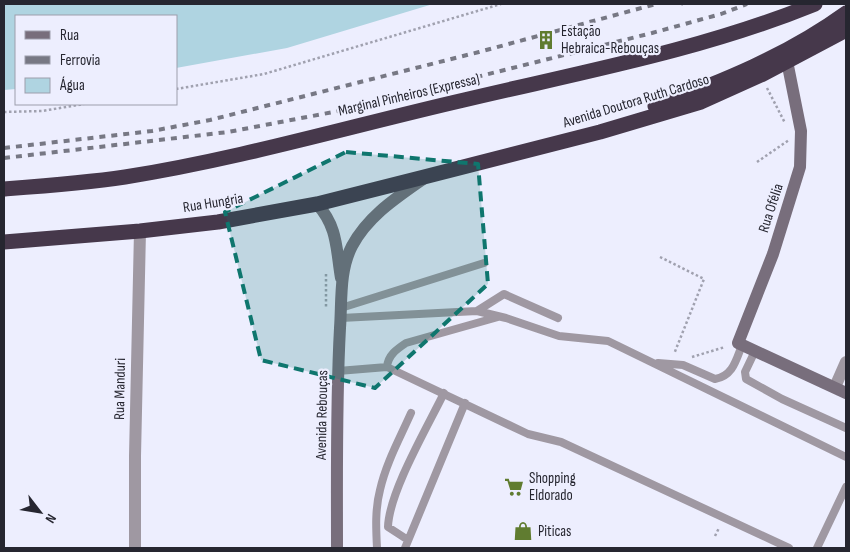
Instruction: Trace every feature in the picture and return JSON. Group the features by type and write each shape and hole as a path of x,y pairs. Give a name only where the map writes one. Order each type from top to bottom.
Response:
{"highway":[{"name":"Marginal Pinheiros (Expressa)","path":"4,189 125,177 272,146 661,54 748,30 814,4"},
{"path":"600,132 641,112 777,55 805,41 846,13"},
{"name":"Avenida Doutora Ruth Cardoso","path":"424,177 600,132 701,102 761,76 787,61 844,34"},
{"name":"Rua Hungria","path":"4,242 140,231 218,222 317,204 424,177"}],"street":[{"name":"Rua Ofélia","path":"740,344 795,189 800,167 787,61"},
{"name":"Avenida Rebouças","path":"342,283 351,248 365,227 383,207 424,177"},
{"name":"Avenida Rebouças","path":"317,204 330,220 342,283 338,371 337,548"},
{"name":"Rua Manduri","path":"135,548 140,231"},
{"path":"740,344 841,390 846,362"}],"lane":[{"path":"341,313 484,263"},
{"path":"477,311 504,294 558,318"},
{"path":"341,313 477,311 500,316 559,336 608,341 846,457"},
{"path":"387,367 387,360 395,350 406,343 500,316"},
{"path":"654,362 683,365 715,379 726,377 732,370 740,344"},
{"path":"755,350 745,372 746,379 773,395 846,428"},
{"path":"338,371 387,367 444,392 528,434 561,442 789,548"},
{"path":"444,392 406,471 390,511 388,527 407,544 465,403"},
{"path":"377,548 376,514 380,490 388,463 411,413"},
{"path":"827,548 818,545 846,487"}],"path":[{"path":"178,89 264,74 501,4"},
{"path":"757,162 797,134 761,76"},
{"path":"4,112 42,111 78,105"},
{"path":"660,257 704,280 667,369"},
{"path":"686,359 740,344"},
{"path":"674,354 680,357"}],"highlighted area":[{"path":"346,152 478,164 488,284 375,388 261,360 225,212"}],"water":[{"path":"4,4 433,4 287,48 178,68 178,15 15,15 15,89 4,90"}],"railway":[{"path":"4,148 152,131 210,120 479,52 656,4"},
{"path":"4,158 228,132 349,109 652,33 721,14 747,4"}],"place":[{"name":"Estação Hebraica-Rebouças","path":"546,40"},
{"name":"Shopping Eldorado","path":"514,487"},
{"name":"Piticas","path":"523,531"}]}
